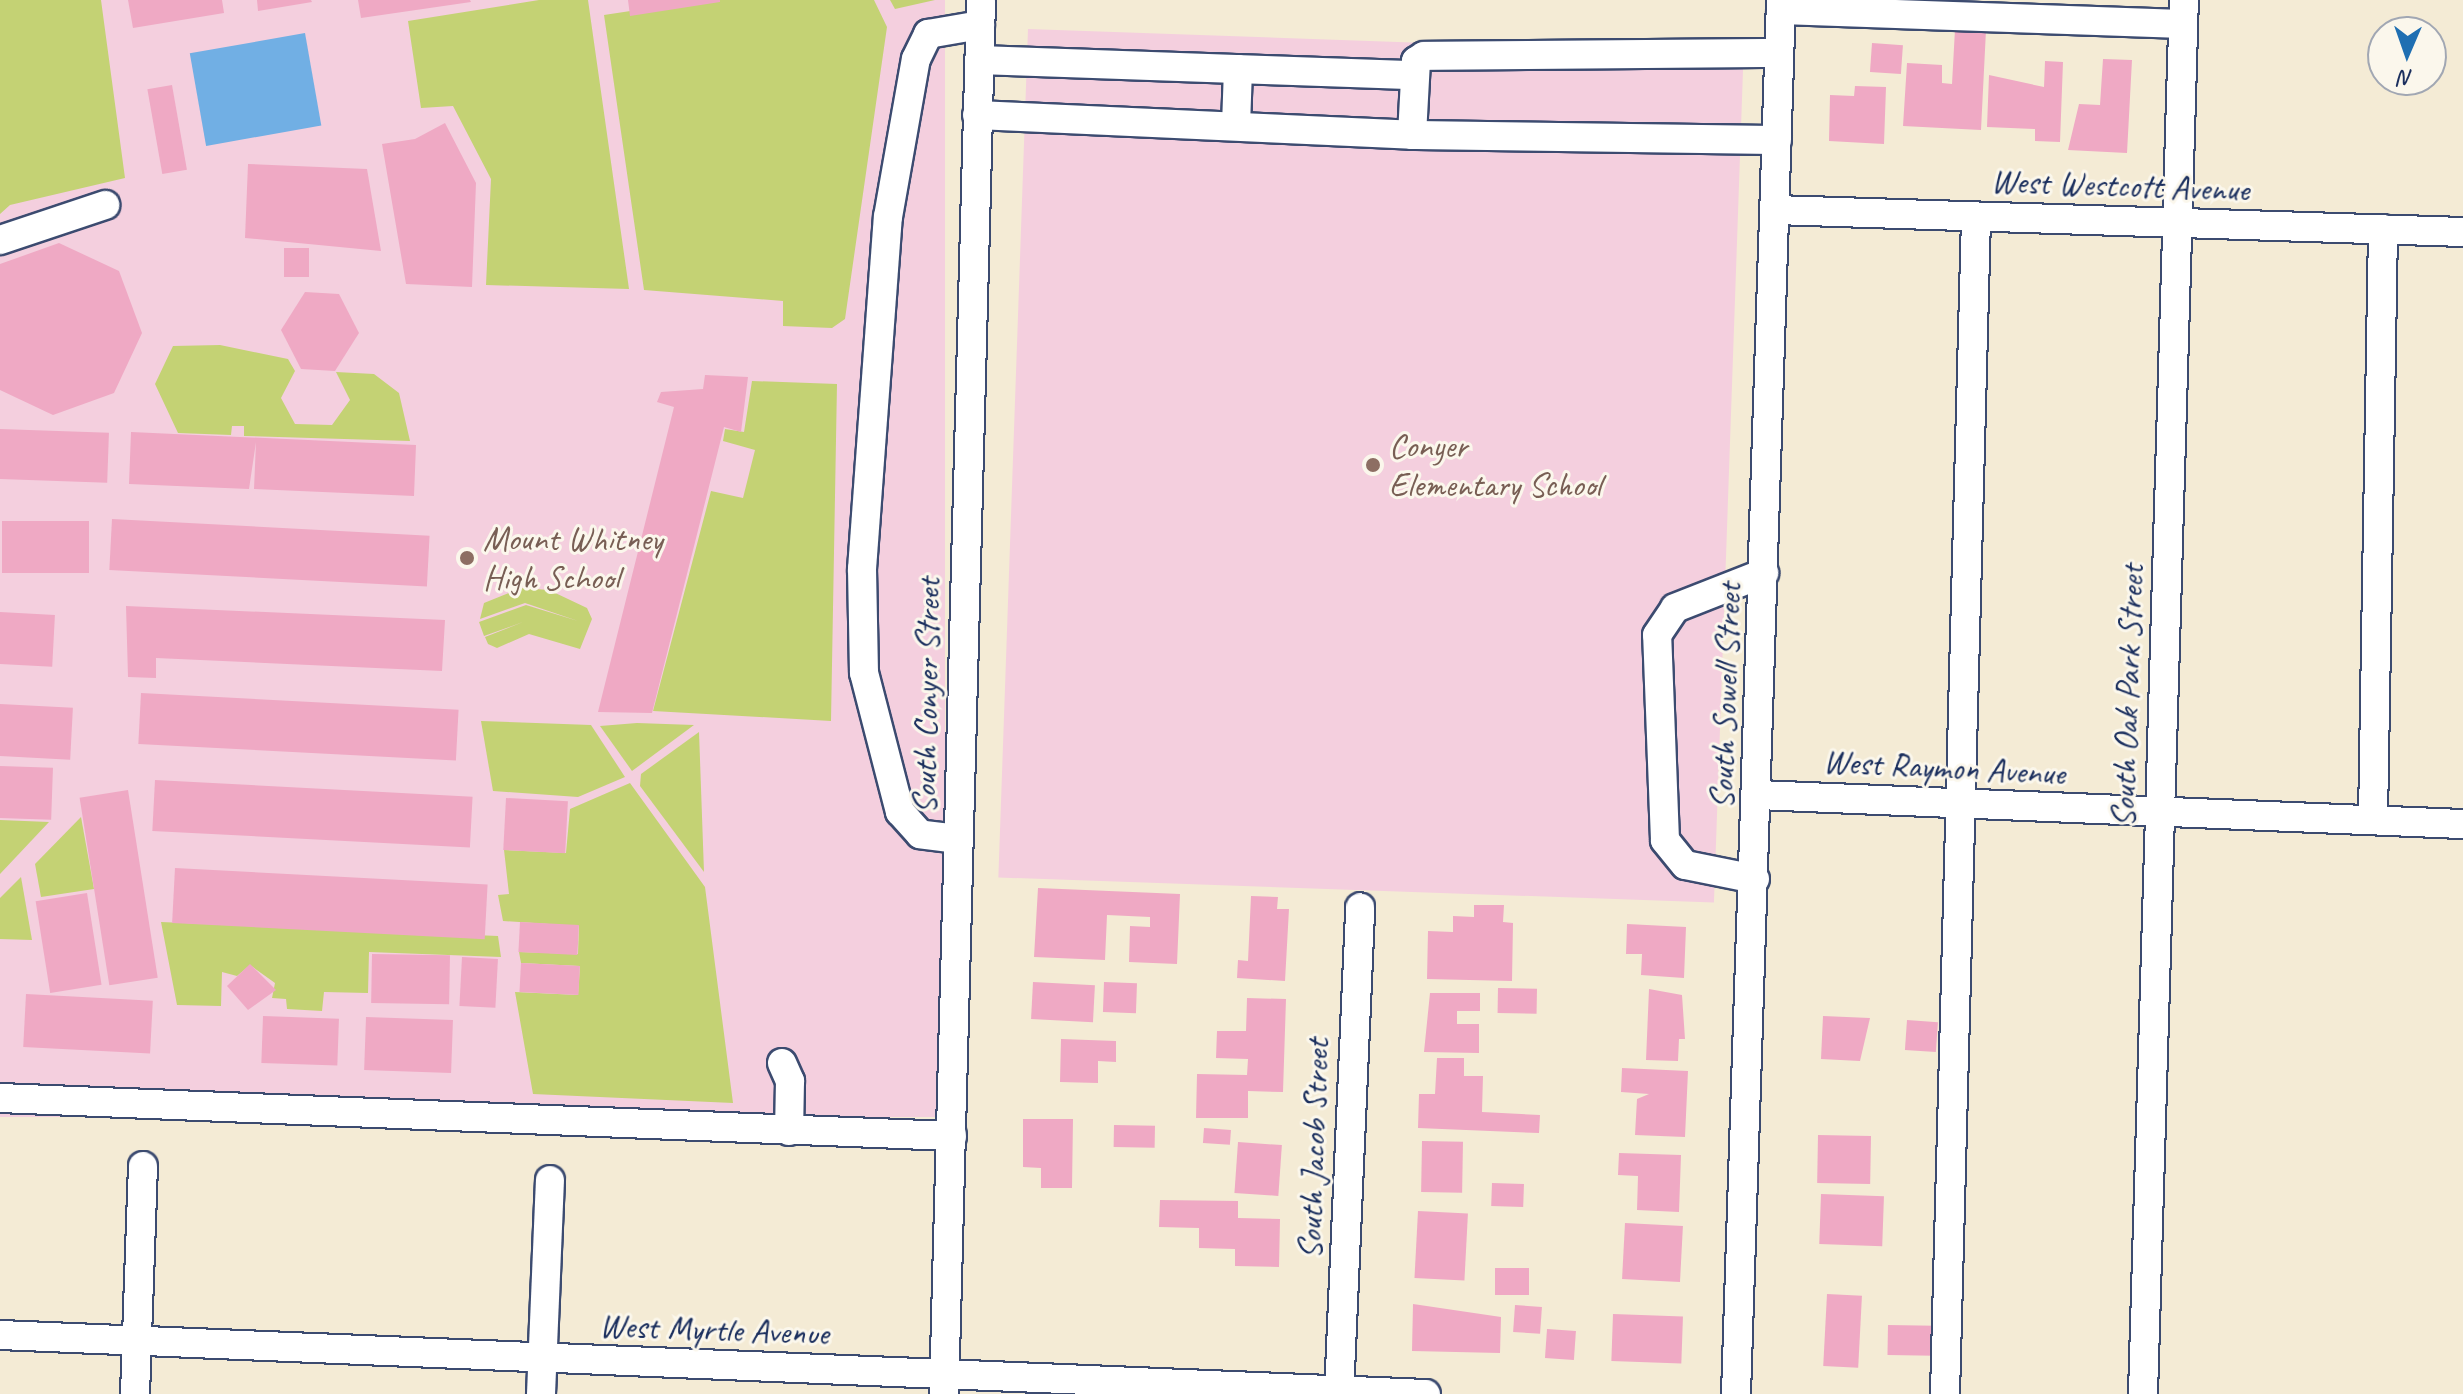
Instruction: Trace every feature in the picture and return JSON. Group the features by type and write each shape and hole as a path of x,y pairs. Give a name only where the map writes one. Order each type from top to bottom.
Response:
{"street":[{"path":"1781,5 2183,12"},
{"name":"South Sowell Street","path":"1736,1394 1758,795 1781,5"},
{"path":"958,839 920,834 900,812 864,673 862,569 886,232 916,59 928,34 980,12"},
{"name":"South Conyer Street","path":"944,1383 980,12"},
{"name":"South Oak Park Street","path":"2143,1394 2183,12"},
{"path":"1412,135 1416,61 1446,53 1779,53"},
{"path":"979,60 1415,75"},
{"path":"1236,126 1238,69"},
{"path":"977,115 1412,135 1777,140"},
{"path":"0,240 105,205"},
{"name":"West Westcott Avenue","path":"1775,210 2463,232"},
{"path":"1945,1394 1976,217"},
{"path":"2373,820 2383,229"},
{"path":"1755,879 1685,865 1665,840 1657,635 1675,608 1764,573"},
{"name":"West Raymon Avenue","path":"1758,795 2463,824"},
{"name":"South Jacob Street","path":"1339,1392 1360,907"},
{"path":"782,1063 790,1081 789,1131"},
{"path":"0,1098 952,1136"},
{"path":"135,1394 143,1166"},
{"path":"541,1394 550,1180"},
{"name":"West Myrtle Avenue","path":"0,1335 542,1359 944,1383 1426,1394"}],"shaded area":[{"name":"Mount Whitney High School","path":"0,0 945,0 945,1117 0,1117"},
{"name":"Conyer Elementary School","path":"1028,29 1744,54 1714,902 998,877"}],"green space":[{"path":"0,0 101,0 125,178 10,205 0,214"},
{"path":"539,0 588,0 629,289 486,285 491,179 453,106 421,108 408,21"},
{"path":"703,0 874,0 887,27 845,319 832,328 783,326 783,301 644,290 604,15"},
{"path":"890,0 935,0 895,9"},
{"path":"220,345 288,359 295,371 281,398 295,424 332,425 350,400 336,372 374,374 399,393 410,441 244,436 244,426 232,426 231,435 178,433 155,384 173,346"},
{"path":"752,381 837,384 831,721 653,711 711,491 743,498 755,450 723,441 725,429 744,432"},
{"path":"521,588 549,590 587,608 592,619 580,649 529,634 497,648 488,644 485,637 523,622 484,636 479,622 526,605 578,621 525,603 480,619 484,603"},
{"path":"481,721 591,725 625,777 578,797 493,791"},
{"path":"637,723 694,725 632,771 600,726"},
{"path":"699,732 704,872 640,786 641,774"},
{"path":"630,783 705,887 733,1103 533,1094 515,992 578,995 580,966 521,963 519,952 578,954 579,926 503,921 498,895 509,894 504,850 566,853 570,809"},
{"path":"81,817 94,889 41,897 35,864"},
{"path":"0,820 49,822 0,874"},
{"path":"21,877 32,940 0,939 0,898"},
{"path":"161,922 498,936 501,957 369,952 368,993 324,992 322,1011 287,1009 286,999 272,998 275,983 250,965 237,976 222,972 221,1006 177,1005"}],"water":[{"path":"305,33 321,126 206,146 190,53"}],"building":[{"path":"128,0 222,0 224,13 133,28"},
{"path":"257,0 311,0 312,2 258,11"},
{"path":"358,0 470,0 471,2 361,18"},
{"path":"628,0 720,0 720,2 630,16"},
{"path":"1955,29 1986,30 1981,130 1903,126 1907,63 1942,65 1942,83 1952,84"},
{"path":"1872,43 1903,45 1901,74 1870,72"},
{"path":"2103,59 2132,60 2127,153 2068,150 2079,104 2100,105"},
{"path":"2045,61 2063,62 2060,142 2035,141 2035,129 1987,127 1989,75 2044,87"},
{"path":"172,85 187,170 162,174 147,89"},
{"path":"1855,86 1886,87 1884,144 1829,141 1830,95 1854,96"},
{"path":"445,123 476,183 472,287 406,284 382,144 415,139"},
{"path":"248,164 367,169 381,251 245,238"},
{"path":"59,243 119,271 142,333 114,393 53,415 0,390 0,264"},
{"path":"284,248 309,248 309,277 284,277"},
{"path":"305,292 339,294 359,333 335,371 301,369 281,330"},
{"path":"705,375 748,377 741,432 724,427 652,713 598,712 674,407 657,402 661,392 703,389"},
{"path":"0,429 109,433 107,483 0,479"},
{"path":"131,432 416,445 414,496 254,489 256,442 249,489 129,484"},
{"path":"112,519 430,536 427,587 109,570"},
{"path":"2,521 89,521 89,573 2,573"},
{"path":"126,606 445,620 442,671 156,658 156,678 128,677"},
{"path":"0,612 55,615 52,667 0,664"},
{"path":"141,693 459,710 456,761 138,744"},
{"path":"0,704 73,708 70,760 0,756"},
{"path":"0,766 53,768 51,820 0,818"},
{"path":"155,780 473,797 470,848 152,831"},
{"path":"128,790 158,978 109,985 80,798"},
{"path":"506,798 568,801 565,853 503,850"},
{"path":"175,868 488,884 485,939 172,923"},
{"path":"1038,888 1180,894 1177,964 1129,962 1130,926 1150,927 1150,917 1107,915 1105,960 1034,957"},
{"path":"87,893 102,985 50,993 36,901"},
{"path":"1251,896 1278,897 1277,909 1289,909 1285,981 1237,978 1238,960 1248,961"},
{"path":"1474,905 1504,905 1503,922 1513,923 1512,981 1427,979 1428,931 1453,932 1453,916 1474,917"},
{"path":"520,922 579,925 577,955 518,952"},
{"path":"1627,924 1686,927 1684,978 1641,975 1642,954 1626,954"},
{"path":"372,954 450,955 449,1004 371,1003"},
{"path":"462,957 498,959 495,1008 459,1006"},
{"path":"521,963 580,966 578,995 519,992"},
{"path":"250,964 276,990 248,1010 227,986"},
{"path":"1033,982 1095,985 1093,1022 1031,1019"},
{"path":"1104,982 1137,983 1136,1013 1103,1012"},
{"path":"1498,988 1537,989 1537,1014 1498,1013"},
{"path":"1649,989 1682,995 1685,1039 1679,1039 1678,1061 1646,1060"},
{"path":"1430,993 1480,993 1480,1011 1457,1011 1457,1024 1479,1024 1479,1053 1424,1052"},
{"path":"26,994 153,1001 150,1054 23,1047"},
{"path":"1247,998 1286,999 1283,1092 1248,1091 1248,1118 1196,1118 1197,1074 1247,1075 1248,1059 1216,1058 1217,1031 1246,1031"},
{"path":"263,1016 339,1019 337,1066 261,1063"},
{"path":"1823,1016 1870,1018 1860,1061 1821,1059"},
{"path":"366,1017 453,1020 451,1073 364,1070"},
{"path":"1907,1020 1938,1022 1936,1052 1905,1050"},
{"path":"1061,1039 1116,1041 1116,1062 1098,1061 1098,1083 1060,1082"},
{"path":"1437,1058 1464,1058 1464,1076 1483,1076 1482,1112 1540,1115 1539,1133 1418,1128 1419,1094 1435,1094"},
{"path":"1622,1068 1688,1071 1685,1137 1635,1135 1637,1099 1649,1094 1621,1092"},
{"path":"1023,1119 1073,1119 1072,1188 1041,1188 1041,1168 1023,1167"},
{"path":"1114,1125 1155,1126 1155,1148 1114,1147"},
{"path":"1204,1128 1231,1130 1230,1145 1203,1143"},
{"path":"1818,1135 1871,1136 1870,1184 1817,1183"},
{"path":"1422,1141 1463,1142 1462,1193 1421,1192"},
{"path":"1238,1142 1282,1145 1278,1196 1234,1193"},
{"path":"1619,1153 1681,1155 1679,1212 1637,1210 1638,1176 1618,1175"},
{"path":"1492,1183 1524,1184 1523,1207 1491,1206"},
{"path":"1821,1194 1884,1196 1882,1246 1819,1244"},
{"path":"1160,1200 1238,1201 1238,1218 1280,1219 1279,1267 1235,1266 1235,1249 1199,1248 1199,1228 1159,1227"},
{"path":"1418,1211 1468,1214 1464,1281 1414,1278"},
{"path":"1625,1223 1683,1226 1680,1282 1622,1279"},
{"path":"1495,1268 1529,1268 1529,1295 1495,1295"},
{"path":"1827,1294 1862,1296 1858,1368 1823,1366"},
{"path":"1413,1304 1501,1317 1500,1353 1412,1351"},
{"path":"1515,1305 1542,1307 1540,1334 1513,1332"},
{"path":"1613,1314 1683,1316 1681,1363 1611,1361"},
{"path":"1888,1325 1935,1326 1934,1356 1887,1355"},
{"path":"1547,1329 1576,1331 1574,1360 1545,1358"}],"place":[{"name":"Conyer Elementary School","path":"1373,465"},
{"name":"Mount Whitney High School","path":"467,558"}]}
